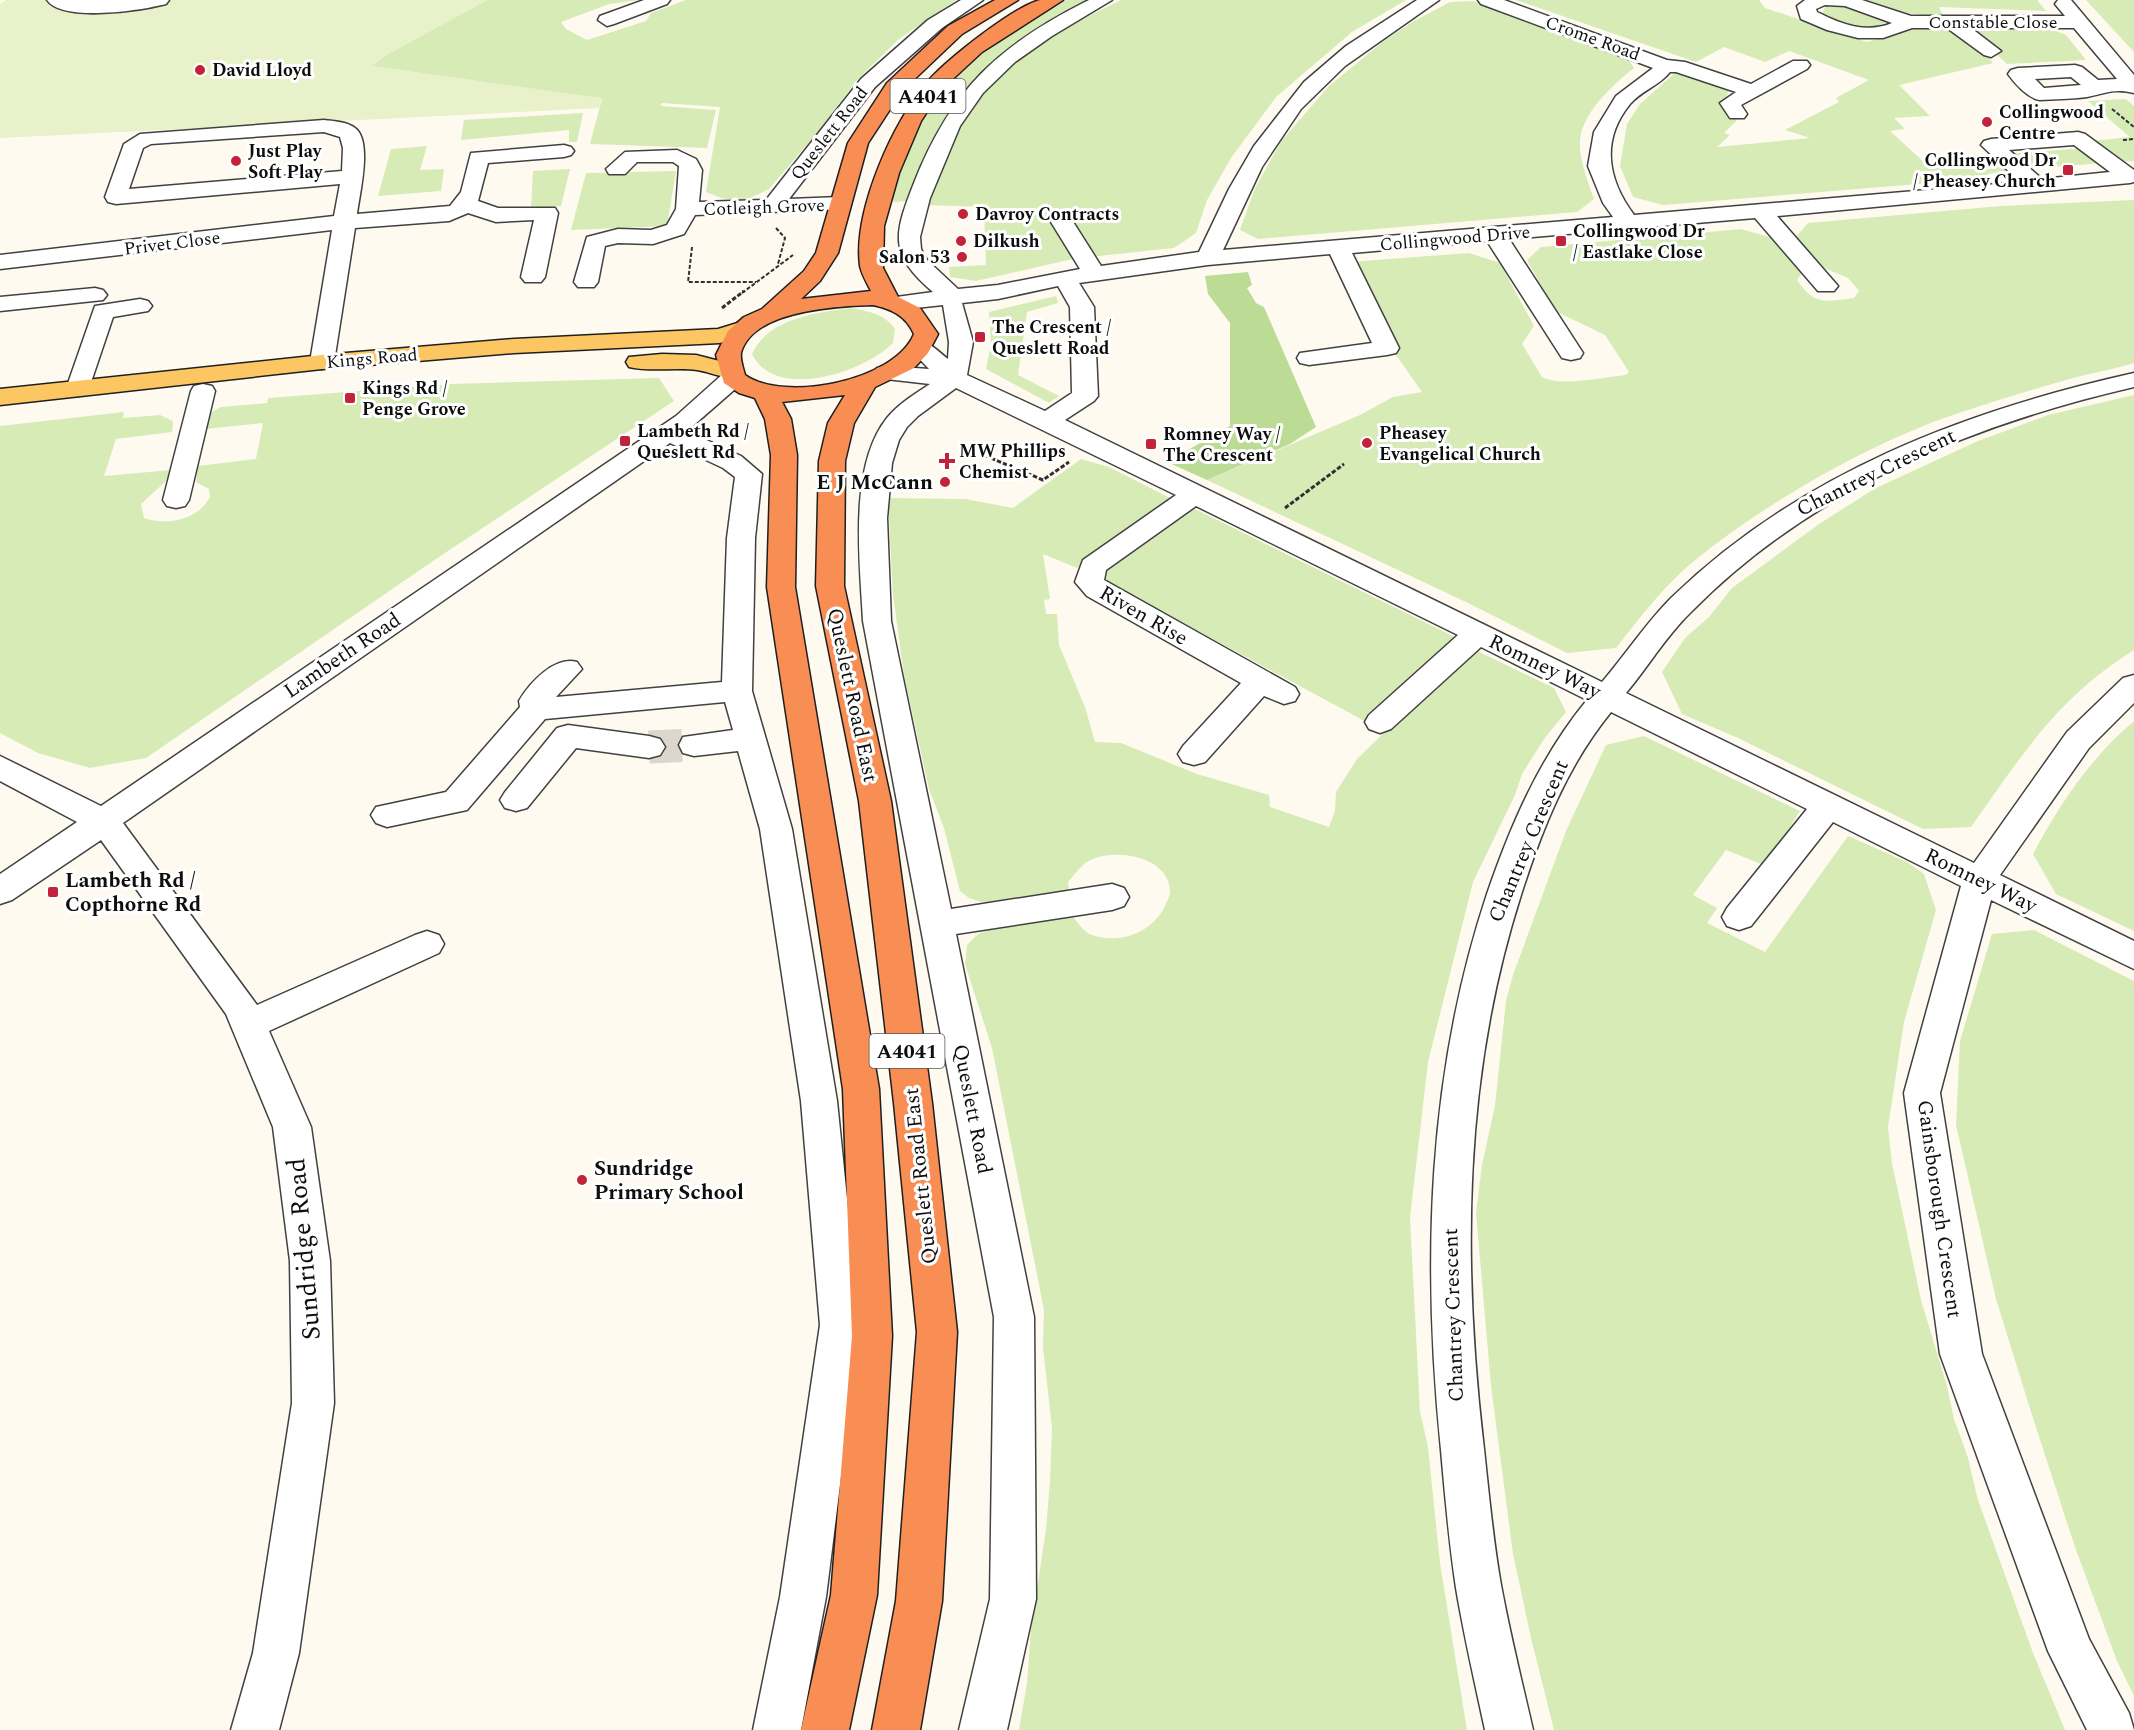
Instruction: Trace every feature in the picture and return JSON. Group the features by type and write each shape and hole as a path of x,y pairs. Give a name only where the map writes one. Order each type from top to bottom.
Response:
{"highway":[{"name":"Queslett Road","path":"768,315 812,276 827,253 858,143 894,87 955,30 1009,0"},
{"name":"A4041","path":"893,302 872,269 870,244 878,205 899,145 933,86 989,39 1054,0"},
{"path":"840,204 878,205"},
{"path":"855,298 893,302 908,308 921,322 926,334 921,348 900,367 876,378 802,394 746,383 728,359 731,345 744,328 768,315 813,302 855,298"},
{"name":"Queslett Road East","path":"876,378 841,423 832,461 830,586 875,801 913,1103 937,1332 919,1601 896,1730"},
{"name":"A4041","path":"746,383 778,419 784,455 781,587 798,703 820,819 861,1089 872,1336 854,1595 825,1730"}],"main road":[{"name":"Kings Road","path":"0,415 86,394 322,362 514,346 720,336 744,328"},
{"name":"Kings Road","path":"0,397 203,391 308,380 660,360 712,364 746,383"}],"street":[{"path":"56,0 76,6 117,5 160,0"},
{"path":"607,20 661,0"},
{"name":"Queslett Road","path":"772,214 868,83 935,24 974,0"},
{"path":"954,378 962,358 962,339 952,302 923,272 909,245 915,208 934,157 963,105 1007,59 1068,17 1103,0"},
{"path":"1208,258 1235,197 1263,144 1312,85 1371,38 1430,0"},
{"name":"Crome Road","path":"1487,0 1656,61 1663,66 1678,66 1751,90"},
{"name":"Constable Close","path":"1821,0 1806,6 1808,15 1849,31 1871,35 1890,32 1909,22"},
{"name":"Constable Close","path":"1828,0 1847,1 1909,22 2077,22"},
{"path":"2062,0 2077,22 2132,86"},
{"path":"1953,23 1991,51"},
{"path":"1737,114 1730,103 1800,65"},
{"path":"1629,223 1614,203 1599,166 1604,132 1623,100 1661,71 1663,66"},
{"path":"2094,86 2132,86"},
{"path":"322,362 347,199 351,137 336,127 147,138 134,144 116,197 151,194 347,199 449,214 461,211 467,205 478,157 564,151"},
{"path":"2038,187 1991,145 2078,138 2133,179"},
{"name":"Cotleigh Grove","path":"586,282 595,242 618,236 653,237 676,229 687,209 691,170 689,163 677,156 632,156 617,170"},
{"name":"Collingwood Drive","path":"893,302 952,302 1064,278 1208,258 2133,179"},
{"name":"Collingwood Drive","path":"1985,192 2133,179"},
{"name":"Privet Close","path":"0,262 347,199"},
{"name":"Cotleigh Grove","path":"687,209 772,214 840,204"},
{"path":"467,205 496,215 547,213 533,277"},
{"path":"1761,211 1826,286"},
{"path":"1062,222 1094,273"},
{"path":"1494,234 1571,353"},
{"path":"1309,358 1387,348 1338,248"},
{"path":"1046,421 1084,396 1082,307 1064,278"},
{"path":"0,304 95,295"},
{"name":"Collingwood Drive","path":"921,322 952,302"},
{"path":"86,394 101,314 107,310 140,306"},
{"name":"Romney Way","path":"921,348 954,378 1094,444 2134,956"},
{"name":"Romney Way","path":"876,378 954,378"},
{"name":"Queslett Road","path":"954,378 895,423 884,446 873,515 876,621 1014,1317 1013,1599 983,1730"},
{"name":"Chantrey Crescent","path":"1509,1730 1479,1588 1456,1404 1448,1256 1452,1153 1466,1035 1490,926 1525,835 1564,753 1680,605 1736,555 1802,506 1916,449 1992,416 2134,380"},
{"name":"Lambeth Road","path":"0,891 676,426 746,383"},
{"path":"176,500 203,391"},
{"path":"676,426 749,474 741,538 738,692 776,830 819,1101 840,1324 803,1597 777,1730"},
{"name":"Riven Rise","path":"1194,754 1233,707 1272,687 1097,590 1089,582 1093,566 1196,494"},
{"path":"1380,722 1478,633"},
{"path":"536,709 534,700 567,669"},
{"name":"Gainsborough Crescent","path":"2112,1730 2072,1652 1961,1354 1922,1094 1980,879 2078,740 2134,685"},
{"path":"387,815 456,802 536,709 738,692"},
{"path":"516,800 568,736 649,747"},
{"path":"694,745 752,739"},
{"name":"Sundridge Road","path":"0,767 89,813 98,823 112,832 175,914 241,1007 292,1126 310,1261 313,1403 276,1653 255,1730"},
{"path":"1740,917 1828,805"},
{"path":"936,924 1112,897"},
{"path":"247,1025 427,944"}],"path":[{"path":"772,214 785,238 778,266"},
{"path":"676,229 693,238 688,282 757,282"},
{"path":"716,313 795,254"},
{"path":"979,453 1043,480 1094,444"},
{"path":"1262,527 1344,464"}],"green space":[{"name":"David Lloyd","path":"6,0 487,0 386,55 372,66 602,98 599,108 0,138 0,4"},
{"path":"487,0 639,0 609,4 561,22 566,29 587,40 646,21 651,13 686,0 956,0 899,39 856,81 821,128 769,189 748,199 735,200 706,192 720,107 662,103 660,106 716,110 707,148 590,144 602,99 371,66 386,55"},
{"path":"1066,0 1095,0 975,81 932,141 908,201 894,202 890,193 910,135 928,107 944,88 981,54"},
{"path":"1121,0 1406,0 1352,32 1276,97 1231,158 1207,200 1196,233 1174,248 1089,257 1064,210 1045,208 1077,258 976,281 950,277 949,267 986,265 984,207 925,205 951,141 969,110 986,89 1027,54 1074,24"},
{"path":"1516,0 1759,0 1765,8 1867,42 1921,27 1947,27 1987,56 1993,63 1899,85 1930,116 1894,118 1905,129 1890,131 1925,163 2000,158 2013,171 1993,173 1968,180 1663,205 1633,197 1620,166 1627,124 1640,104 1676,72 1685,72 1730,88 1723,105 1738,119 1724,133 1730,135 1717,147 1810,138 1785,130 1839,102 1836,98 1869,80 1789,51 1765,62 1724,47 1696,62"},
{"path":"1866,0 2037,0 2046,11 1939,7 1944,17 1906,13"},
{"path":"2086,0 2134,0 2134,52"},
{"path":"1473,1 1626,55 1634,68 1600,100 1582,130 1581,155 1594,199 1577,212 1258,239 1240,230 1255,188 1282,140 1329,86 1385,40 1414,21 1450,2"},
{"path":"1846,4 1886,21 1873,29 1854,28 1835,22 1822,13 1825,7"},
{"path":"2045,27 2066,35 2086,60 2007,64 1968,28"},
{"name":"Collingwood Centre","path":"2126,99 2134,106 2134,161 2117,162 2091,141 2130,137 2088,101"},
{"path":"583,113 577,142 569,142 569,130 461,140 464,120"},
{"path":"427,146 420,170 444,169 441,191 378,196 391,149"},
{"name":"Collingwood Centre","path":"2085,148 2104,163 2024,169 2007,154"},
{"path":"570,169 561,206 531,209 533,171"},
{"path":"676,171 667,226 571,230 586,173"},
{"path":"2134,200 2134,363 2062,381 1959,413 1925,425 1853,458 1748,521 1688,566 1659,595 1616,648 1567,653 1468,603 1207,480 1360,415 1393,397 1422,392 1396,355 1349,262 1469,253 1500,263 1534,326 1522,344 1542,377 1559,381 1583,380 1626,375 1629,372 1605,335 1555,311 1527,260 1541,247 1741,229 1776,239 1801,268 1802,273 1797,280 1804,289 1816,298 1829,301 1854,298 1859,291 1848,278 1822,267 1796,237 1808,223 2001,206"},
{"path":"1248,272 1252,285 1247,288 1256,303 1264,307 1316,427 1290,444 1207,480 1167,462 1230,426 1230,323 1208,294 1205,276"},
{"path":"1056,296 1058,303 1027,312 1018,375 1059,396 1049,403 986,369 991,344 989,312"},
{"path":"851,308 881,317 895,329 893,343 880,354 862,364 821,377 799,379 780,377 764,368 752,354 759,342 781,325 809,315"},
{"path":"659,378 674,401 436,559 146,758 90,768 38,753 0,733 0,426 124,412 123,418 160,415 173,421 172,432 116,439 104,476 171,470 165,482 141,504 144,518 172,521 198,511 210,497 209,489 196,482 198,466 256,459 263,423 206,429 208,414 221,407 267,403 268,398 451,384"},
{"path":"2134,395 2134,650 2083,688 2062,708 2025,752 1971,827 1923,829 1738,738 1682,714 1662,672 1685,638 1709,617 1732,588 1819,524 1876,488 1978,441 2048,415"},
{"path":"1081,459 1109,467 1172,499 1077,568 1043,554 1050,599 1044,600 1046,614 1057,614 1059,645 1085,707 1095,742 1121,743 1197,774 1269,795 1270,807 1329,827 1335,811 1336,792 1357,759 1471,648 1554,688 1566,712 1544,739 1522,774 1515,795 1473,882 1428,1062 1410,1218 1420,1411 1428,1447 1440,1563 1467,1730 1019,1730 1046,1529 1052,1428 1043,1348 1044,1310 992,1048 965,964 967,945 978,934 1002,924 1072,916 1089,934 1113,938 1133,935 1158,917 1169,898 1170,891 1167,879 1160,869 1150,862 1137,857 1110,855 1097,857 1079,869 1068,882 1069,892 991,905 969,898 960,891 944,828 929,789 904,675 893,594 888,498 965,499 1013,508"},
{"path":"1193,508 1463,641 1372,725 1098,577"},
{"path":"2134,721 2134,931 2056,894 2033,854 2077,783 2104,750"},
{"path":"1644,736 1800,811 1766,866 1726,850 1693,895 1717,908 1707,923 1765,952 1848,836 1907,862 1924,874 1936,910 1904,1022 1888,1127 1892,1163 1921,1300 1947,1386 1954,1419 1968,1458 1978,1500 2033,1653 2065,1730 1554,1730 1513,1554 1491,1386 1476,1213 1482,1165 1495,1105 1506,1001 1513,975 1566,831 1606,745"},
{"path":"2034,930 2134,981 2134,1696 2117,1661 2075,1547 2031,1412 1996,1299 1956,1125 1960,1041 1992,934"}],"tunnel":[{"path":"649,747 694,745"}],"place":[{"name":"David Lloyd","path":"200,70"},
{"name":"Collingwood Centre","path":"1987,122"},
{"name":"Just Play Soft Play","path":"236,161"},
{"name":"Collingwood Dr / Pheasey Church","path":"2068,170"},
{"name":"Davroy Contracts","path":"963,214"},
{"name":"Dilkush","path":"961,241"},
{"name":"Collingwood Dr / Eastlake Close","path":"1561,241"},
{"name":"Salon 53","path":"962,257"},
{"name":"The Crescent / Queslett Road","path":"980,337"},
{"name":"Kings Rd / Penge Grove","path":"350,398"},
{"name":"Lambeth Rd / Queslett Rd","path":"625,441"},
{"name":"Pheasey Evangelical Church","path":"1367,443"},
{"name":"Romney Way / The Crescent","path":"1151,444"},
{"name":"MW Phillips Chemist","path":"947,461"},
{"name":"E J McCann","path":"945,482"},
{"name":"Lambeth Rd / Copthorne Rd","path":"53,892"},
{"name":"Sundridge Primary School","path":"582,1180"}]}
